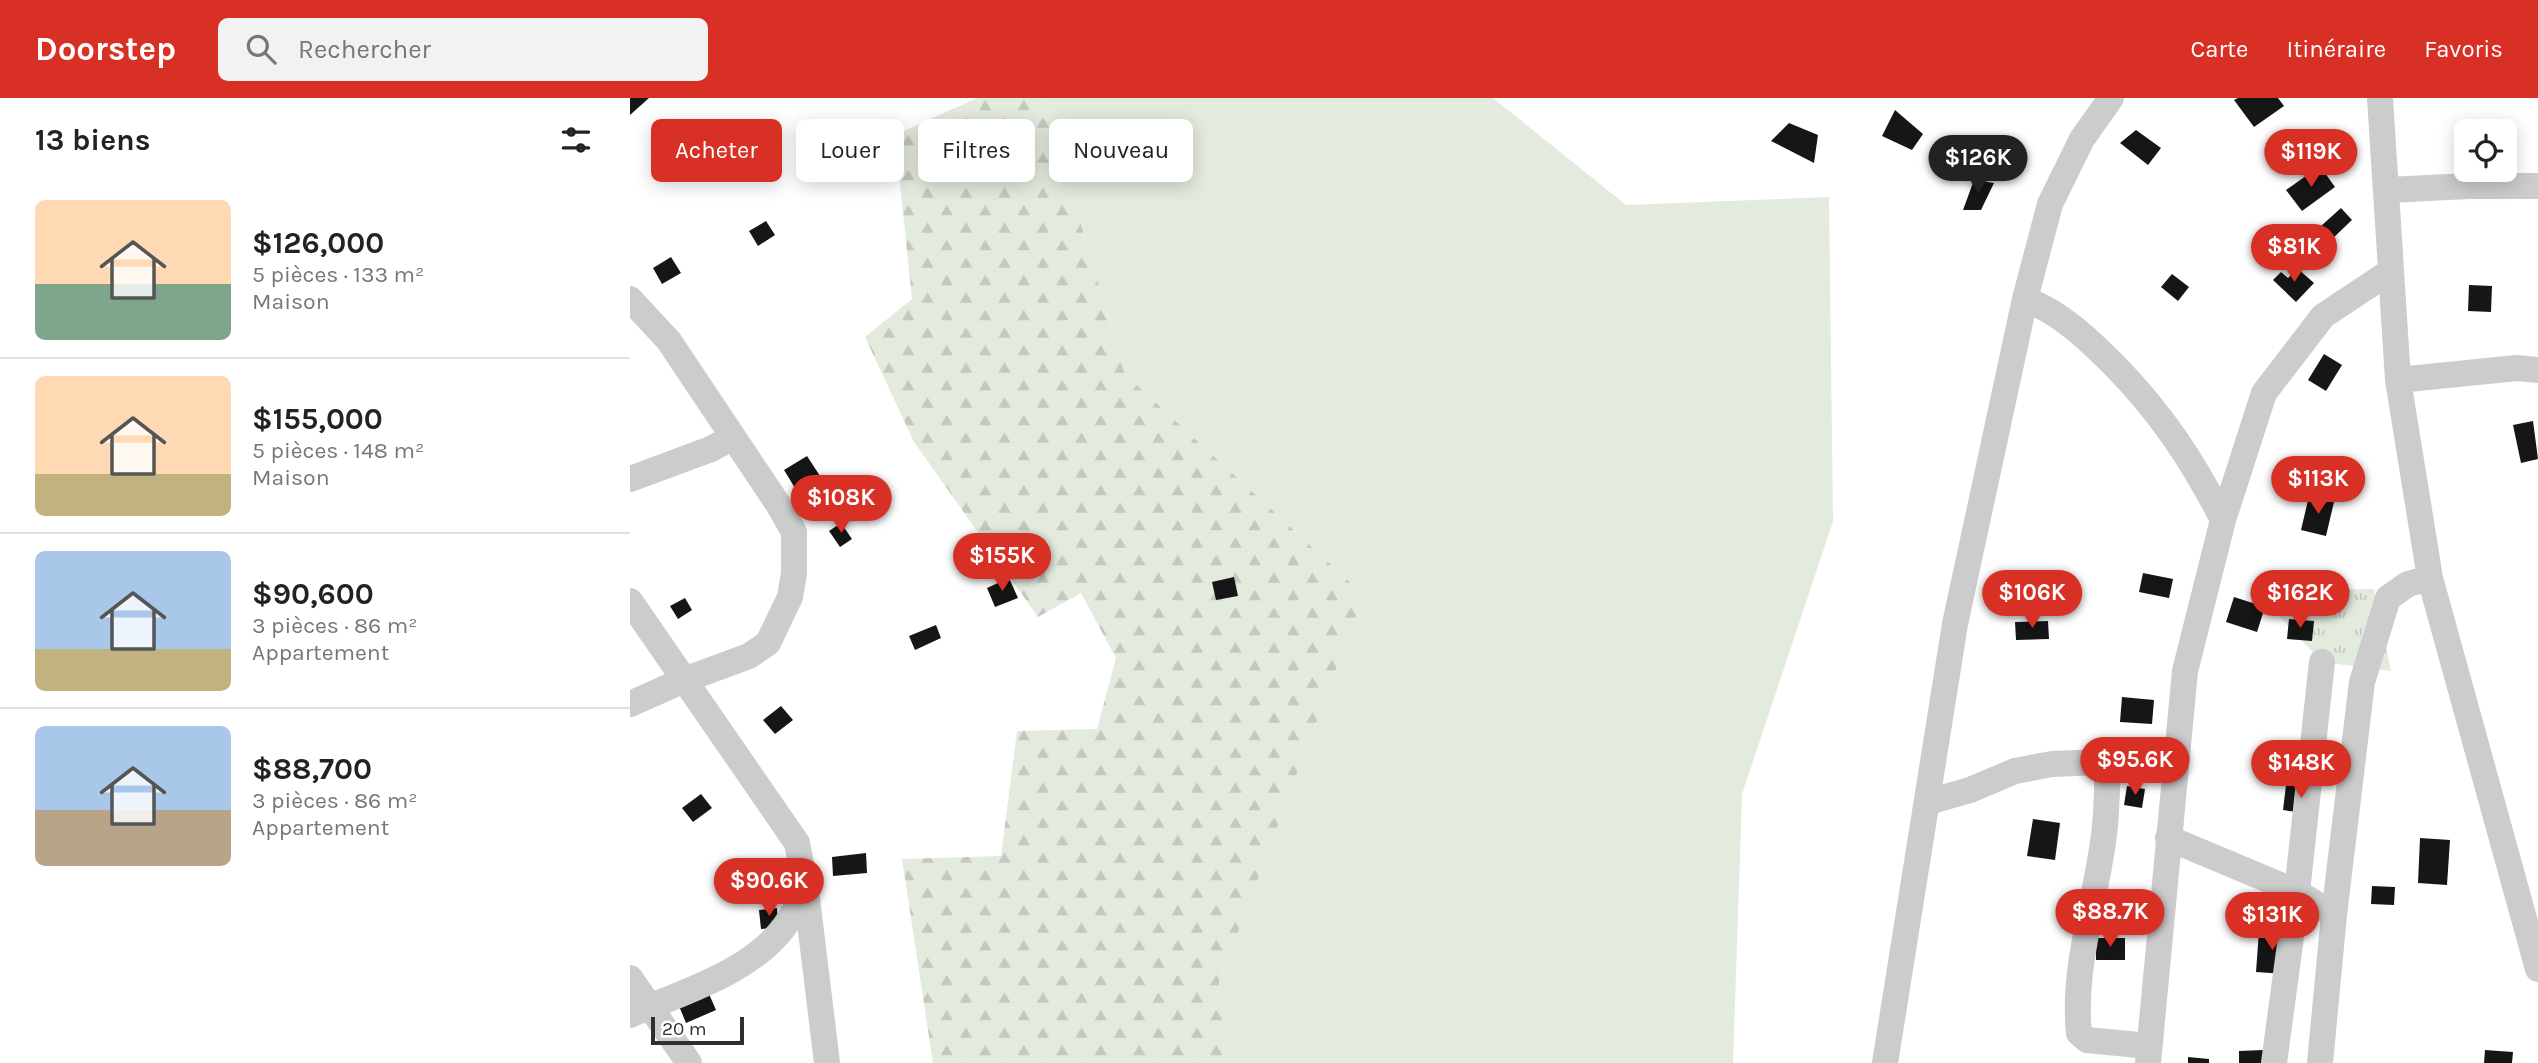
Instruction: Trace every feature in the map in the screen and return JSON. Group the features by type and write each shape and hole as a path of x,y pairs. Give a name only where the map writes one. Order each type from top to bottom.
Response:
{"street":[{"path":"1885,1063 1955,624 2025,299 2050,204 2082,139 2111,98"},
{"path":"2380,98 2398,380 2430,578 2538,970"},
{"path":"2387,190 2538,186"},
{"path":"2108,760 2104,835 2076,1008 2079,1033 2087,1040 2149,1054 2185,671 2223,520 2264,393 2323,316 2391,271"},
{"path":"630,299 669,341 794,532 794,573 790,597 768,643 749,656 630,704"},
{"path":"2025,299 2048,308 2077,329 2138,390 2188,455 2223,520"},
{"path":"2398,380 2517,368 2538,370"},
{"path":"630,479 711,449 733,437"},
{"path":"2320,1063 2334,915 2362,682 2388,598 2408,584 2430,578"},
{"path":"630,601 797,843 806,890 827,1063"},
{"path":"2274,1063 2297,892 2322,662"},
{"path":"1928,802 1970,790 2015,771 2052,764 2175,759"},
{"path":"2168,838 2297,892 2334,915"},
{"path":"640,1011 720,978 762,949 783,929 806,890"},
{"path":"630,978 640,1011 689,1063"}],"green space":[{"path":"977,98 1044,98 1050,119 1049,182 1069,182 1125,374 1364,595 1219,983 1234,1063 933,1063 902,859 1001,856 1017,731 1097,729 1116,658 1081,593 1038,617 914,442 865,337 912,299 900,182 904,182 904,131 918,125 918,182 1035,182 1035,119 930,119"},
{"path":"1044,98 1493,98 1626,205 1829,197 1833,521 1742,794 1733,1063 1234,1063 1219,983 1364,595 1125,374 1069,182 1193,182 1193,119 1050,119"},
{"path":"2374,589 2391,671 2322,662 2254,590"}],"building":[{"path":"630,98 649,98 630,115"},
{"path":"2278,98 2284,106 2254,127 2234,100"},
{"path":"1895,110 1923,134 1912,150 1882,136"},
{"path":"1789,123 1818,135 1814,163 1771,141"},
{"path":"2136,130 2161,148 2148,165 2120,143"},
{"path":"2320,166 2335,187 2302,211 2286,190"},
{"path":"1974,180 1994,183 1981,210 1963,210"},
{"path":"2341,208 2352,220 2332,239 2321,226"},
{"path":"766,221 775,235 758,246 749,231"},
{"path":"671,257 681,273 662,284 653,268"},
{"path":"2298,269 2314,283 2296,302 2273,280 2281,272 2288,278"},
{"path":"2172,274 2189,287 2178,301 2161,287"},
{"path":"2469,285 2492,286 2491,312 2468,311"},
{"path":"2324,354 2342,365 2326,391 2308,380"},
{"path":"2533,421 2538,459 2521,463 2513,425"},
{"path":"807,456 822,479 798,493 784,470"},
{"path":"2309,496 2334,502 2326,536 2301,530"},
{"path":"841,523 852,539 840,547 829,531"},
{"path":"2143,573 2173,579 2169,598 2139,592"},
{"path":"1234,577 1238,596 1216,600 1212,582"},
{"path":"1009,578 1018,598 995,607 987,588"},
{"path":"2234,597 2265,607 2257,632 2226,622"},
{"path":"685,598 692,610 678,619 670,606"},
{"path":"2289,619 2314,621 2312,641 2287,639"},
{"path":"2048,621 2049,639 2016,640 2015,622"},
{"path":"936,625 941,638 915,650 909,636"},
{"path":"2122,697 2154,700 2152,724 2120,722"},
{"path":"781,706 793,720 775,734 763,720"},
{"path":"2286,785 2320,789 2316,815 2283,810"},
{"path":"2127,786 2145,789 2142,808 2124,805"},
{"path":"701,794 712,808 693,822 682,808"},
{"path":"2033,819 2060,823 2055,860 2027,856"},
{"path":"2420,838 2450,840 2447,885 2418,883"},
{"path":"866,853 867,873 833,876 832,857"},
{"path":"2372,886 2395,887 2394,905 2371,904"},
{"path":"777,908 778,927 761,929 759,910"},
{"path":"2259,931 2288,933 2285,974 2256,972"},
{"path":"2096,938 2125,938 2125,960 2096,960"},
{"path":"709,994 716,1010 686,1023 679,1006"},
{"path":"2263,1050 2263,1063 2239,1063 2239,1051"},
{"path":"2485,1050 2513,1052 2512,1063 2484,1063"},
{"path":"2188,1057 2209,1059 2209,1063 2188,1063"}]}
